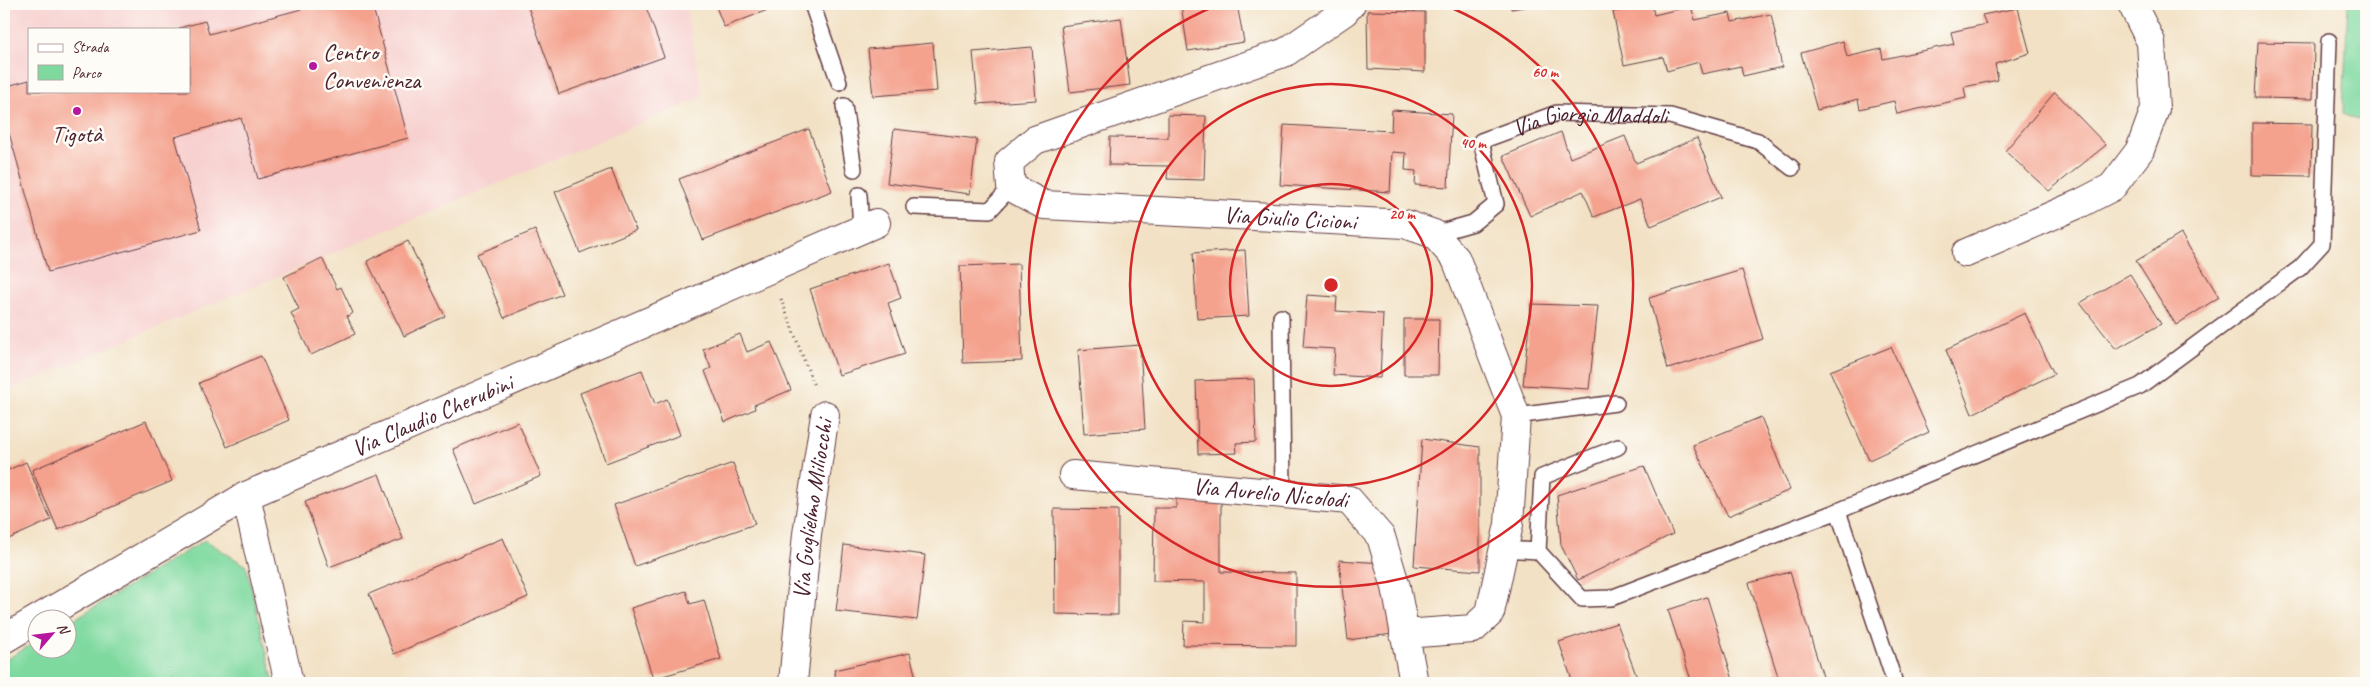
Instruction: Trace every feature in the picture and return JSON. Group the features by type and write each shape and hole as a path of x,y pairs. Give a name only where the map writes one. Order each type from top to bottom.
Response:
{"street":[{"path":"1011,187 1009,162 1035,140 1286,52 1344,12 1351,4"},
{"path":"1966,254 2082,203 2112,187 2140,150 2155,109 2151,42 2132,4"},
{"name":"Via Giulio Cicioni","path":"1011,187 1044,206 1405,224 1434,234 1456,259 1516,416 1510,524 1490,613 1473,629 1404,634"},
{"name":"Via Claudio Cherubini","path":"4,639 246,496 869,227"},
{"name":"Via Guglielmo Miliocchi","path":"793,683 807,534 825,415"},
{"name":"Via Aurelio Nicolodi","path":"1073,475 1349,500 1381,537 1396,587 1404,634"},
{"path":"246,496 290,683"},
{"path":"1404,634 1414,683"}],"lane":[{"path":"812,4 839,82"},
{"path":"1504,549 1538,551 1582,599 1610,598 1838,511 2140,386 2300,268 2322,244 2329,41"},
{"path":"844,106 854,169"},
{"name":"Via Giorgio Maddoli","path":"1434,234 1473,222 1496,204 1481,141 1557,113 1670,116 1758,141 1792,168"},
{"path":"914,207 990,210 1011,187"},
{"path":"859,196 869,227"},
{"path":"1281,317 1283,494"},
{"path":"1516,416 1616,403"},
{"path":"1538,551 1542,477 1618,447"},
{"path":"1838,511 1895,683"}],"path":[{"name":"Via Guglielmo Miliocchi","path":"787,312 825,415"}],"shaded area":[{"path":"4,4 685,4 703,97 4,392"}],"green space":[{"path":"2348,4 2366,4 2366,123 2343,113"},
{"path":"205,540 246,566 274,683 7,683 4,661 28,646 28,660 78,660 78,617"}],"building":[{"path":"320,4 372,4 408,138 258,179 241,118 175,137 201,230 48,272 4,115 4,87 28,80 28,92 190,92 190,28 179,28 205,21 209,34"},
{"path":"527,4 645,4 664,57 559,94"},
{"path":"715,4 783,4 724,27"},
{"path":"1181,4 1237,4 1244,42 1188,51"},
{"path":"1511,4 1537,4 1537,5 1511,9"},
{"path":"1652,4 1654,15 1691,6 1695,20 1730,13 1732,22 1771,14 1782,67 1743,76 1741,66 1702,74 1699,62 1667,71 1663,57 1624,65 1613,12"},
{"path":"2018,8 2030,53 1995,64 1998,80 1964,87 1966,98 1897,114 1894,101 1860,109 1858,99 1817,110 1801,53 1843,41 1847,57 1881,49 1883,59 1954,44 1951,32 1986,24 1982,15"},
{"path":"1367,11 1425,12 1425,72 1368,69"},
{"path":"1121,18 1130,85 1070,92 1061,26"},
{"path":"2258,42 2314,43 2313,99 2255,98"},
{"path":"933,43 937,91 873,96 868,49"},
{"path":"1032,47 1036,100 978,104 973,52"},
{"path":"2055,92 2106,145 2049,191 2005,151"},
{"path":"1392,110 1452,114 1448,187 1415,185 1416,171 1405,170 1406,153 1392,152 1390,192 1280,185 1284,125 1391,131"},
{"path":"1168,115 1206,116 1204,180 1167,179 1168,166 1109,165 1110,137 1168,138"},
{"path":"2252,123 2312,124 2311,176 2252,175"},
{"path":"809,129 832,191 703,240 679,179"},
{"path":"894,129 977,139 970,194 887,183"},
{"path":"1561,132 1570,158 1625,136 1636,163 1697,138 1721,197 1651,226 1640,199 1594,217 1583,191 1530,216 1503,156"},
{"path":"611,169 636,230 580,253 555,192"},
{"path":"535,230 562,294 504,318 477,254"},
{"path":"2181,234 2219,297 2176,325 2136,261"},
{"path":"408,241 445,316 404,336 367,261"},
{"path":"1245,250 1249,316 1197,319 1193,253"},
{"path":"322,258 337,289 341,287 353,313 347,316 355,334 311,355 291,313 299,309 284,277"},
{"path":"889,263 901,298 888,303 905,354 839,375 810,289"},
{"path":"1019,264 1022,361 963,363 960,266"},
{"path":"1742,270 1763,339 1668,369 1649,298"},
{"path":"2130,274 2161,324 2116,349 2080,303"},
{"path":"1307,295 1337,297 1336,311 1383,314 1380,378 1333,375 1335,349 1303,347"},
{"path":"1531,304 1598,306 1589,389 1523,385"},
{"path":"2025,313 2054,374 1972,414 1946,350"},
{"path":"1404,319 1439,319 1438,375 1404,375"},
{"path":"740,334 747,352 771,342 791,390 754,405 755,409 725,422 705,371 711,368 703,349"},
{"path":"1140,345 1145,429 1084,434 1078,350"},
{"path":"1891,347 1929,432 1869,460 1830,371"},
{"path":"261,356 289,420 227,447 199,383"},
{"path":"642,370 655,404 667,399 680,435 606,463 580,393"},
{"path":"1254,379 1256,442 1236,443 1237,453 1198,454 1196,381"},
{"path":"1761,417 1790,490 1728,516 1693,445"},
{"path":"146,421 172,481 58,530 32,470"},
{"path":"518,422 541,476 476,504 453,449"},
{"path":"1422,439 1480,447 1480,571 1414,566"},
{"path":"26,462 51,520 4,541 4,472"},
{"path":"733,463 755,524 635,566 614,505"},
{"path":"1644,466 1673,534 1578,580 1561,545 1557,495"},
{"path":"379,474 403,539 329,567 305,502"},
{"path":"1176,495 1221,496 1221,572 1296,573 1296,646 1183,645 1184,621 1205,622 1205,582 1153,581 1154,508 1176,508"},
{"path":"1054,509 1118,510 1118,615 1055,614"},
{"path":"503,538 528,597 394,654 369,594"},
{"path":"844,545 925,555 917,620 836,611"},
{"path":"1339,560 1382,563 1392,634 1348,640"},
{"path":"1790,572 1825,683 1780,683 1749,583"},
{"path":"686,591 690,604 704,600 721,659 653,679 631,608"},
{"path":"1707,597 1734,683 1692,683 1668,610"},
{"path":"1617,623 1639,683 1573,683 1559,642"},
{"path":"910,653 917,683 837,683 834,670"}],"place":[{"name":"Centro Convenienza","path":"313,66"},
{"name":"Tigotà","path":"77,111"}]}
